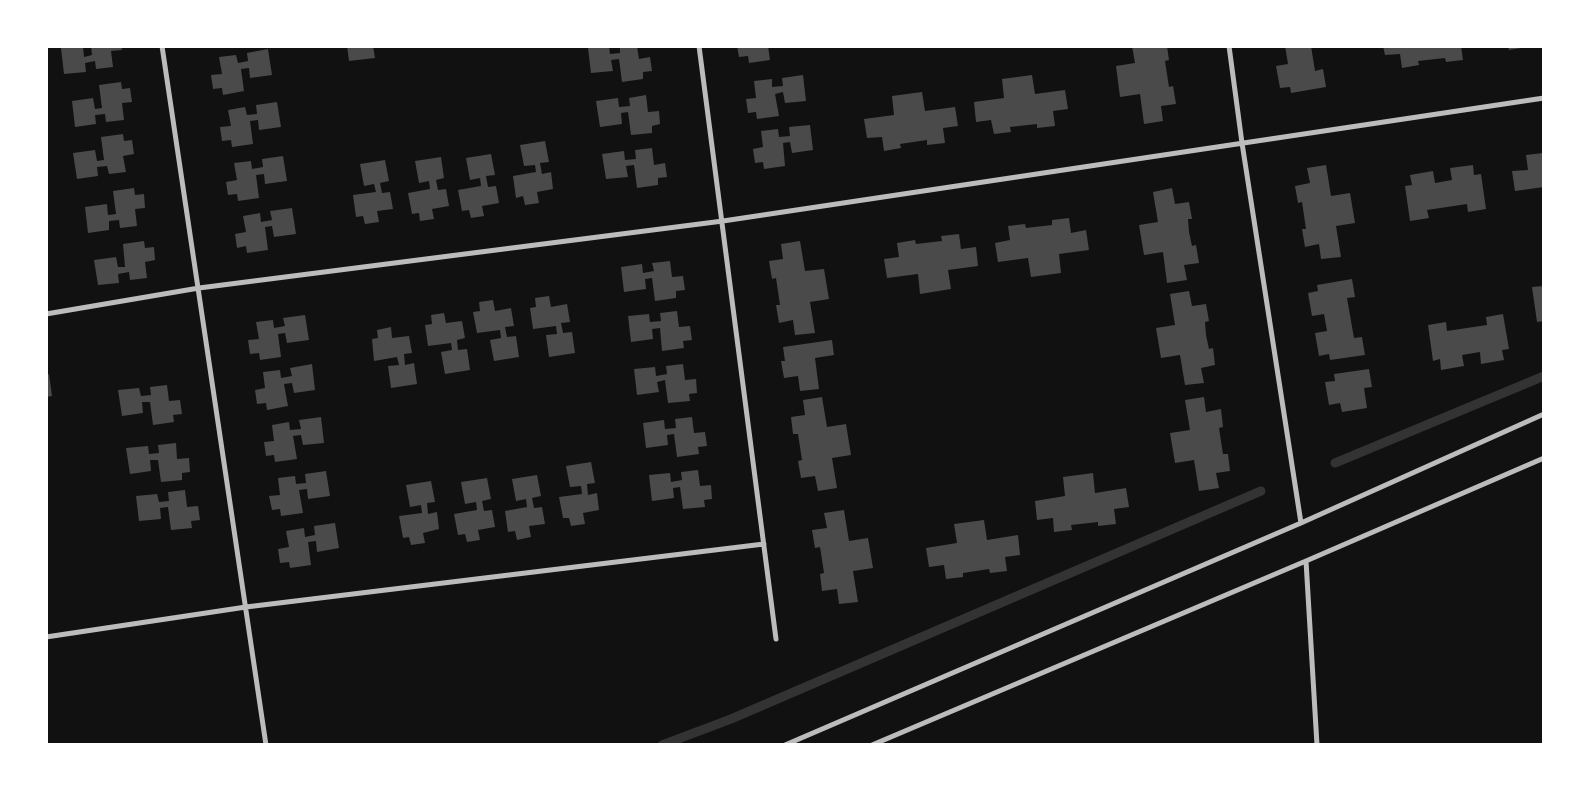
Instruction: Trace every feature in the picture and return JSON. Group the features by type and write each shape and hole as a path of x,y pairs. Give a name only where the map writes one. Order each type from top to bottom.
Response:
{"street":[{"path":"162,46 266,745"},
{"path":"699,46 776,638"},
{"path":"1229,46 1242,143 1301,523"},
{"path":"46,314 199,288 723,221 1544,98"},
{"path":"785,745 1301,523 1544,414"},
{"path":"872,745 1306,562 1544,458"},
{"path":"46,637 246,607 764,544"},
{"path":"1306,562 1317,745"}],"building":[{"path":"83,46 84,57 92,55 91,46 121,46 122,50 111,51 113,67 96,69 95,61 85,63 86,72 64,74 61,48"},
{"path":"347,46 373,46 375,58 349,61"},
{"path":"609,46 610,54 620,53 620,46 637,46 639,59 650,57 652,71 643,72 643,79 622,82 619,59 611,60 613,71 591,73 588,48"},
{"path":"737,46 768,46 770,60 749,63 748,56 739,57"},
{"path":"1132,46 1167,46 1169,60 1165,61 1169,87 1173,86 1176,104 1161,106 1163,121 1144,124 1140,94 1120,97 1116,66 1135,63"},
{"path":"1285,46 1311,46 1315,71 1323,69 1326,87 1291,93 1290,87 1280,88 1276,66 1288,64"},
{"path":"1383,46 1461,46 1463,60 1446,62 1445,58 1418,61 1419,65 1402,68 1400,54 1385,55"},
{"path":"1508,46 1527,46 1528,47 1509,50"},
{"path":"268,49 272,75 250,78 249,68 241,69 244,91 223,95 222,88 213,89 211,75 222,74 219,57 236,55 238,63 248,61 247,53"},
{"path":"803,75 806,101 785,103 783,92 775,94 779,116 757,119 756,112 748,113 746,99 756,98 754,81 772,79 772,87 783,86 782,78"},
{"path":"1032,75 1035,94 1065,90 1068,109 1053,111 1055,126 1037,128 1037,124 1010,127 1011,132 994,134 991,120 976,122 974,102 1004,98 1002,79"},
{"path":"121,82 122,89 130,88 132,102 122,103 124,120 106,122 105,114 95,115 96,124 75,127 72,101 93,98 95,109 102,108 99,85"},
{"path":"922,92 925,111 955,107 958,126 943,128 945,143 927,145 927,140 900,144 901,148 884,151 882,137 867,138 864,119 894,115 892,96"},
{"path":"646,95 648,112 659,111 660,124 652,126 652,133 631,135 628,112 621,113 622,124 600,127 596,101 618,98 619,107 630,106 629,98"},
{"path":"277,102 281,127 259,130 258,120 250,121 253,144 232,147 231,140 222,141 220,127 231,126 228,110 245,107 247,115 257,114 256,105"},
{"path":"810,125 813,150 792,153 790,142 783,143 785,166 764,169 763,162 755,163 753,149 763,147 761,131 778,129 779,137 790,136 789,127"},
{"path":"123,134 124,141 132,140 134,154 123,156 126,172 109,174 107,166 97,167 98,176 77,179 73,153 95,150 97,161 104,160 101,137"},
{"path":"545,141 549,162 540,163 542,174 551,172 553,189 537,192 539,203 525,205 523,196 516,198 513,176 536,172 535,165 524,166 520,145"},
{"path":"652,148 654,165 665,163 667,177 658,178 658,185 637,188 634,165 626,166 628,177 606,179 602,154 624,151 625,160 636,159 635,150"},
{"path":"1543,153 1544,187 1515,191 1512,171 1528,170 1526,155"},
{"path":"491,154 495,175 486,176 488,187 496,186 499,203 482,206 484,216 471,218 469,210 462,211 458,190 481,186 480,178 470,180 466,158"},
{"path":"283,156 287,181 265,184 264,174 256,175 259,198 238,201 237,194 228,195 226,182 237,180 234,163 251,161 252,169 263,167 262,159"},
{"path":"441,157 444,178 436,180 438,190 446,189 449,206 432,209 434,219 420,221 419,213 412,214 408,193 430,189 429,181 419,183 415,161"},
{"path":"385,160 389,181 380,183 382,193 390,192 393,209 377,211 379,222 365,224 363,216 356,217 353,195 376,192 374,184 364,186 360,164"},
{"path":"1326,165 1331,196 1350,193 1355,223 1336,226 1341,257 1321,259 1319,244 1305,247 1302,229 1306,229 1302,202 1298,203 1295,186 1310,183 1307,168"},
{"path":"1473,165 1474,175 1481,174 1486,209 1468,212 1467,204 1427,210 1429,218 1410,221 1405,186 1412,185 1410,175 1433,171 1435,183 1452,180 1450,168"},
{"path":"134,188 135,195 144,194 145,208 135,209 137,226 120,228 119,220 109,221 109,230 88,233 85,207 107,204 108,215 116,214 113,191"},
{"path":"1172,188 1175,204 1189,202 1192,219 1188,219 1189,232 1192,246 1196,245 1199,263 1184,265 1187,280 1167,283 1163,252 1144,255 1139,225 1158,222 1153,192"},
{"path":"292,208 296,234 274,237 272,226 265,227 268,250 247,253 246,246 237,248 235,234 246,232 243,216 260,213 261,222 272,220 270,211"},
{"path":"1069,218 1071,233 1086,230 1089,250 1059,254 1061,273 1031,277 1028,258 998,262 995,243 1010,240 1008,226 1025,224 1026,228 1052,225 1052,220"},
{"path":"959,234 961,249 976,247 978,266 948,270 951,289 920,294 918,274 887,278 884,259 899,257 897,243 915,240 916,244 942,241 941,236"},
{"path":"144,241 145,248 154,247 155,260 145,262 147,278 130,280 129,272 118,274 119,283 98,285 94,260 116,257 118,267 125,267 123,244"},
{"path":"800,241 805,271 824,269 829,299 810,302 815,333 795,335 793,320 779,323 776,305 780,305 776,278 772,279 769,261 783,259 781,244"},
{"path":"670,261 672,277 683,276 685,290 676,291 676,298 655,301 652,278 645,279 646,289 624,292 621,267 642,264 643,273 654,271 652,263"},
{"path":"1352,279 1355,297 1347,298 1354,338 1362,337 1365,355 1330,360 1329,354 1319,356 1315,333 1327,331 1324,314 1312,316 1308,293 1318,291 1317,285"},
{"path":"1544,286 1544,321 1537,322 1532,287"},
{"path":"1189,291 1192,306 1206,304 1209,321 1205,322 1206,335 1209,349 1213,348 1215,365 1201,368 1204,383 1185,385 1180,355 1161,358 1156,328 1175,325 1170,294"},
{"path":"549,296 551,307 567,304 570,322 561,323 563,333 572,332 575,353 549,357 546,335 557,334 556,326 533,329 530,308 536,307 535,298"},
{"path":"493,300 495,311 511,308 514,326 505,327 507,337 516,336 519,357 494,361 490,340 501,338 500,330 477,333 473,312 480,311 479,302"},
{"path":"677,311 679,327 690,326 692,340 683,341 684,348 662,351 660,328 652,329 653,339 631,342 628,316 649,314 650,322 661,321 660,313"},
{"path":"444,313 446,323 462,321 465,338 457,340 458,350 467,349 470,370 445,374 441,352 452,350 451,343 428,346 425,325 432,324 431,315"},
{"path":"1503,314 1509,349 1502,350 1504,360 1481,364 1480,352 1462,355 1464,366 1441,370 1440,359 1433,361 1428,325 1446,322 1447,331 1487,325 1486,317"},
{"path":"305,315 309,340 287,343 285,333 278,334 281,357 260,360 259,353 250,354 248,340 259,339 256,322 273,320 274,328 285,326 283,318"},
{"path":"391,327 392,338 409,336 412,353 404,354 405,365 414,363 417,384 391,388 388,366 399,365 397,357 374,361 372,339 378,338 377,330"},
{"path":"832,340 834,355 815,358 819,389 800,391 798,376 784,378 781,361 785,361 783,347"},
{"path":"312,364 315,390 294,393 292,383 284,384 288,406 267,410 266,403 257,404 255,390 265,388 263,372 280,370 281,378 292,376 290,368"},
{"path":"683,364 685,380 696,379 697,393 689,394 690,401 668,403 665,380 657,382 659,392 637,395 634,369 655,367 656,376 667,374 666,366"},
{"path":"1369,369 1372,387 1364,388 1367,408 1342,412 1340,403 1329,405 1325,382 1335,381 1334,374"},
{"path":"49,374 52,396 46,397 46,375"},
{"path":"167,385 169,401 180,400 182,414 173,415 174,422 153,425 150,402 142,402 143,413 122,416 118,390 139,388 141,396 151,395 150,387"},
{"path":"822,397 827,427 846,424 851,455 832,458 837,488 818,491 815,476 801,478 798,461 802,460 798,434 793,434 791,417 805,415 803,400"},
{"path":"1204,397 1206,412 1221,409 1223,427 1219,428 1223,454 1228,454 1230,471 1216,473 1219,488 1199,491 1194,460 1175,463 1170,433 1190,430 1185,400"},
{"path":"321,417 324,443 303,445 301,435 293,436 297,459 275,462 274,455 266,456 264,442 274,441 272,425 289,422 290,430 301,429 299,420"},
{"path":"692,417 694,433 705,432 707,446 698,447 699,454 677,457 674,434 667,435 668,445 646,448 643,423 664,420 665,429 676,428 675,419"},
{"path":"176,443 177,459 189,458 190,472 182,473 182,480 161,482 158,460 150,460 151,471 130,474 126,448 148,446 149,454 159,453 158,445"},
{"path":"591,462 595,483 587,484 588,495 597,493 599,510 583,513 585,524 571,526 569,518 563,518 559,497 582,494 581,486 570,487 566,466"},
{"path":"698,470 700,486 711,485 712,499 704,500 705,507 683,509 680,487 673,488 674,498 652,501 649,475 670,473 671,482 682,480 681,472"},
{"path":"326,471 330,496 308,499 307,489 299,490 303,513 281,516 280,509 272,510 269,496 280,495 278,478 295,476 296,484 306,483 305,474"},
{"path":"1093,473 1095,493 1126,488 1129,507 1114,509 1116,524 1098,526 1098,522 1071,525 1072,530 1054,532 1053,518 1037,520 1035,501 1065,496 1063,477"},
{"path":"537,475 541,496 532,498 534,508 542,507 545,524 529,526 531,537 517,540 515,531 508,532 505,511 527,507 526,499 516,501 512,479"},
{"path":"487,478 491,499 482,501 484,511 492,510 495,527 478,530 480,540 467,542 465,534 458,535 454,514 477,510 476,502 465,504 461,482"},
{"path":"431,481 435,502 427,503 428,514 437,512 439,529 423,533 425,543 411,545 409,537 403,538 399,516 422,513 421,505 410,507 406,485"},
{"path":"185,490 187,507 198,506 200,520 191,521 192,528 171,530 168,507 160,508 161,519 139,521 136,496 157,494 159,502 169,501 168,492"},
{"path":"844,510 849,541 868,538 873,568 853,571 858,602 839,604 837,589 822,591 820,574 824,573 820,547 815,548 812,530 827,528 824,513"},
{"path":"984,520 987,540 1018,535 1020,555 1005,557 1007,571 990,573 989,569 963,573 963,577 946,579 944,565 929,567 926,548 957,543 954,524"},
{"path":"335,523 339,548 317,552 316,541 308,542 311,565 290,568 289,562 280,563 278,549 289,547 286,531 304,528 305,537 315,535 314,526"}],"waterway":[{"path":"1335,463 1544,376"},
{"path":"662,745 731,719 1261,491"}]}
